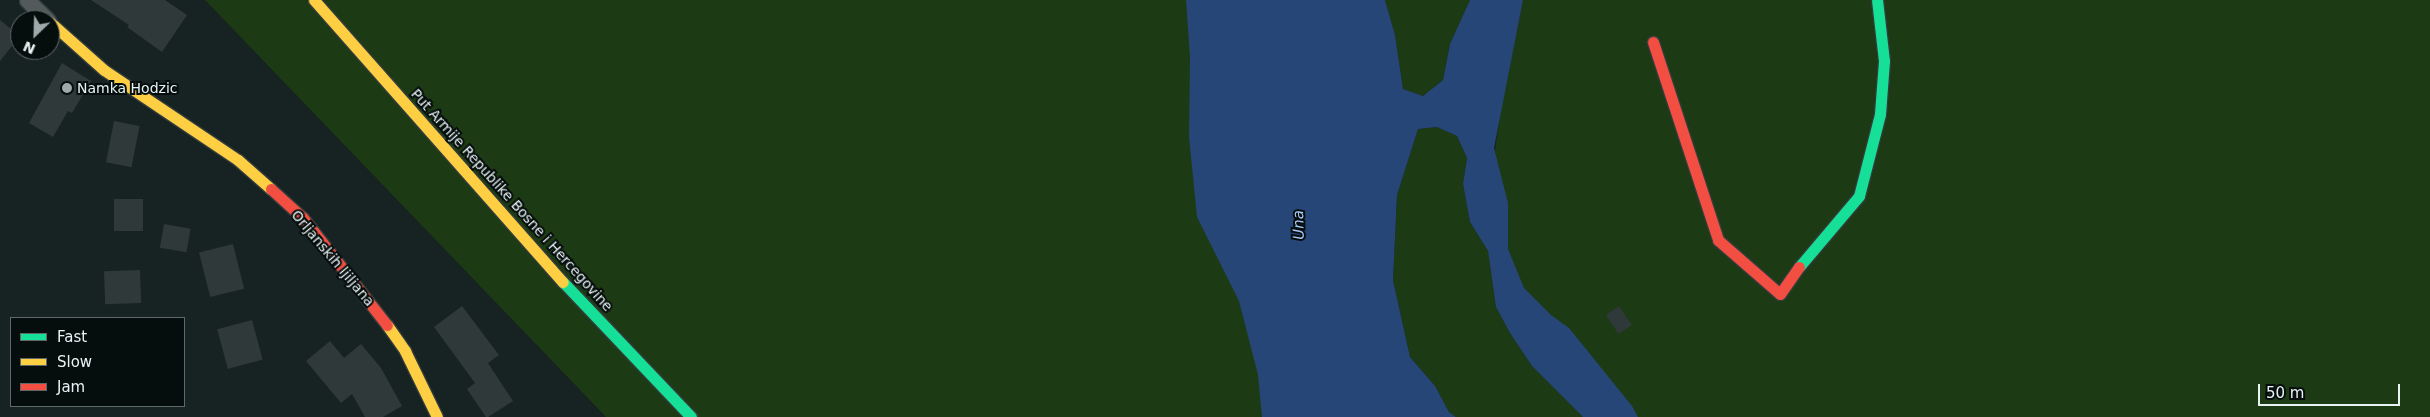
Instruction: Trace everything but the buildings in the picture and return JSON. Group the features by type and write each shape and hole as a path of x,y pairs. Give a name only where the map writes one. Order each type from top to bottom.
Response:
{"street":[{"name":"Orljanskih ljiljana","path":"27,0 37,10"},
{"name":"Put Armije Republike Bosne i Hercegovine","path":"314,0 532,249 691,417"},
{"path":"1653,42 1718,240 1780,294 1803,261 1859,196 1880,114 1884,61 1877,0"},
{"name":"Orljanskih ljiljana","path":"60,31 104,70 238,160 303,218 377,310 404,351 437,417"}],"green space":[{"path":"205,0 1189,0 1275,417 606,417"},
{"path":"1385,0 1470,0 1450,44 1443,80 1423,96 1403,89 1395,35"},
{"path":"1523,0 2430,0 2430,417 1616,417 1511,278 1489,195 1500,114"},
{"path":"1437,127 1457,136 1467,158 1463,184 1470,222 1488,251 1496,307 1510,333 1532,366 1583,417 1456,417 1449,412 1435,386 1410,357 1393,280 1397,195 1418,129"}],"water":[{"name":"Una","path":"1186,0 1385,0 1395,35 1403,89 1423,96 1443,80 1450,44 1470,0 1523,0 1494,148 1508,203 1508,249 1524,288 1551,315 1569,328 1632,406 1638,417 1583,417 1532,366 1510,333 1496,307 1488,251 1470,222 1463,184 1467,158 1457,136 1437,127 1418,129 1397,195 1393,280 1410,357 1435,386 1449,412 1456,417 1262,417 1258,375 1239,301 1197,217 1189,137 1190,57"}],"traffic: fast":[{"path":"1799,267 1859,196 1880,114 1884,61 1877,0"},
{"path":"563,282 691,417"}],"traffic: slow":[{"path":"314,0 563,282"},
{"path":"60,31 104,70 238,160 271,189"},
{"path":"387,325 405,351 437,417"}],"traffic: jam":[{"path":"1653,42 1718,240 1780,294 1799,267"},
{"path":"271,189 303,218 387,325"}],"place":[{"name":"Namka Hodzic","path":"67,88"}]}
